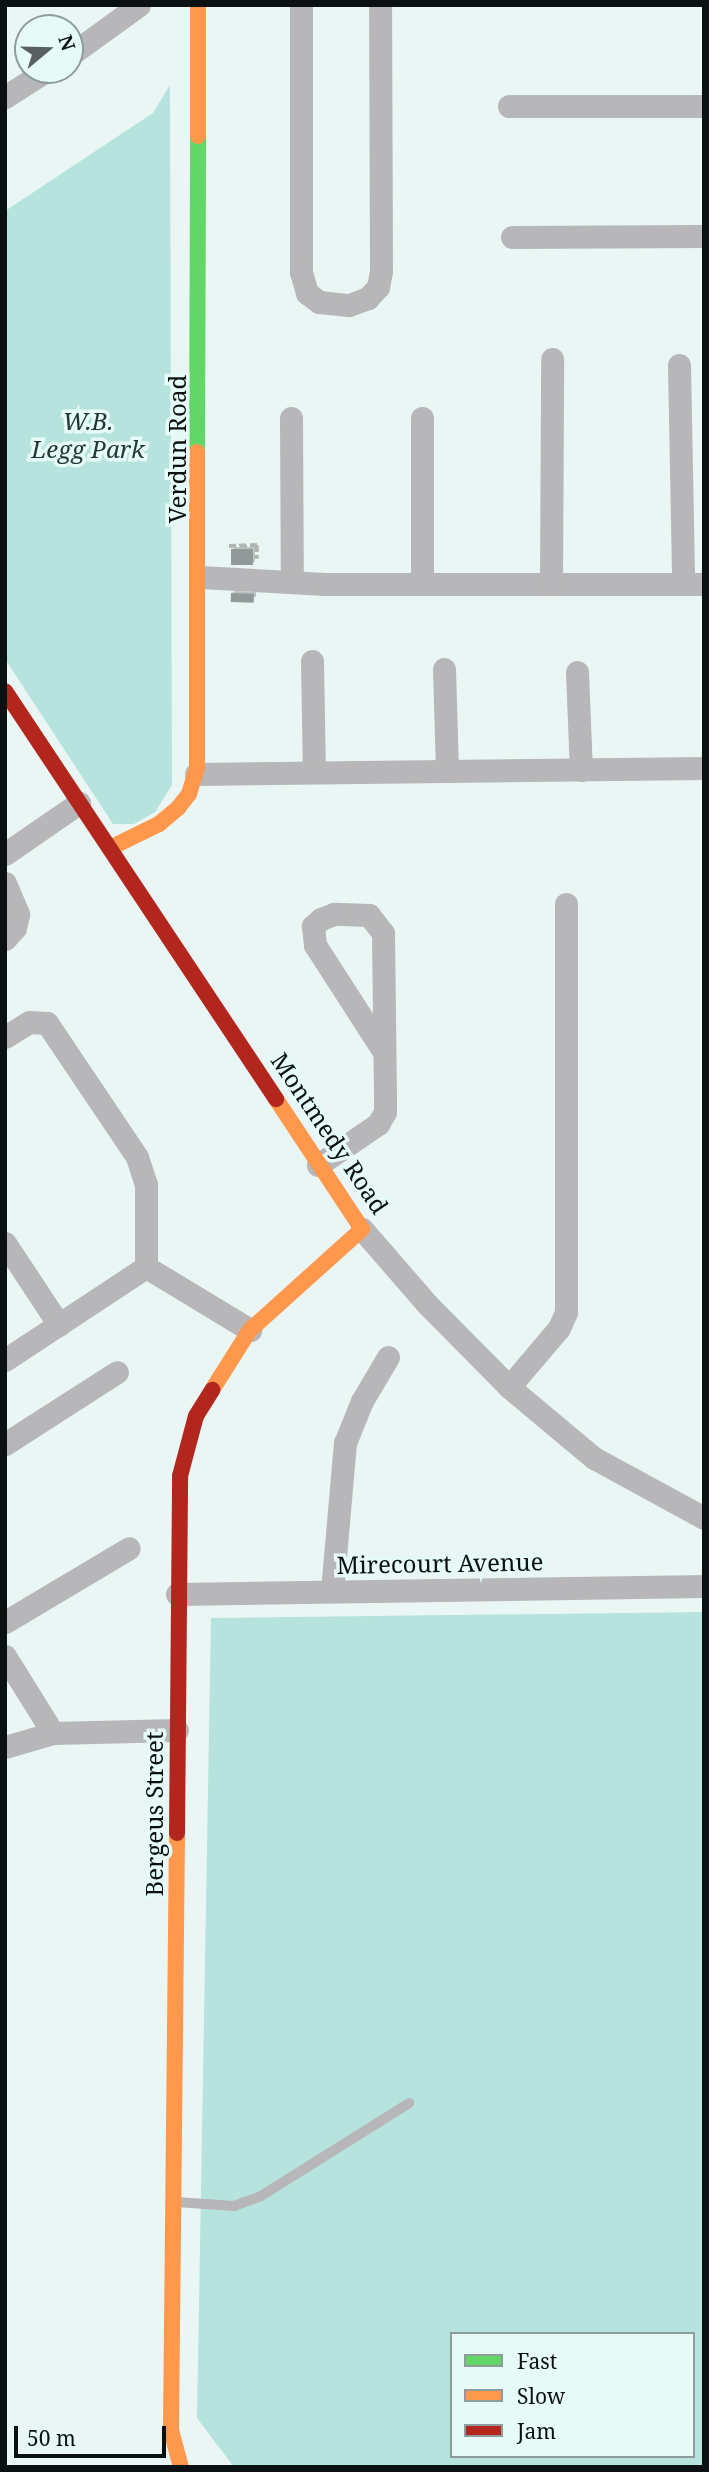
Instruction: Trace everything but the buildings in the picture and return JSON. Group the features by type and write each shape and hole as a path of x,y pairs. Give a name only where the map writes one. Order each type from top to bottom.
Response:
{"street":[{"path":"84,45 139,5"},
{"name":"Verdun Road","path":"110,848 159,824 178,808 190,794 196,774 200,572 198,5"},
{"path":"301,5 300,272 307,293 319,302 349,305 373,293 381,271 380,5"},
{"path":"5,97 25,84"},
{"path":"509,106 704,106"},
{"path":"512,237 704,236"},
{"path":"551,579 552,359"},
{"path":"200,572 422,578 693,578 680,365"},
{"path":"291,418 292,576"},
{"path":"422,418 422,578"},
{"path":"200,572 258,568 292,576"},
{"path":"312,661 314,772"},
{"path":"444,669 447,771"},
{"path":"577,672 581,770"},
{"name":"Montmedy Road","path":"5,691 362,1229 427,1304 509,1387 594,1458 704,1518"},
{"path":"196,774 704,768"},
{"path":"5,854 79,803"},
{"path":"5,883 18,914 15,928 5,939"},
{"path":"509,1387 559,1328 566,1312 566,904"},
{"path":"318,1166 363,1136 385,1112 384,944 378,923 369,915 352,914 321,919 313,926 315,945 384,1052"},
{"path":"5,1037 29,1022 47,1023 137,1157 146,1184 146,1267"},
{"name":"Bergeus Street","path":"181,2467 172,2430 180,1476 195,1416 250,1330 362,1229"},
{"path":"5,1243 59,1325"},
{"path":"5,1360 146,1267"},
{"path":"146,1267 250,1330"},
{"path":"331,1591 345,1443 362,1401 388,1357"},
{"path":"5,1444 117,1372"},
{"path":"5,1622 129,1548"},
{"name":"Mirecourt Avenue","path":"177,1594 704,1586"},
{"path":"5,1656 53,1734"},
{"path":"5,1748 53,1734 177,1730"}],"lane":[{"path":"176,2202 234,2206 261,2196 409,2103"}],"path":[{"path":"229,545 257,545 258,568"}],"green space":[{"name":"W.B. Legg Park","path":"170,85 172,785 155,812 134,824 113,824 5,659 5,211 153,113"},
{"path":"704,1612 704,2467 234,2467 197,2418 211,1618"}],"traffic: fast":[{"path":"197,452 198,136"}],"traffic: slow":[{"path":"198,5 198,136"},
{"path":"110,848 159,824 178,808 189,794 197,767 197,452"},
{"path":"212,1390 250,1330 362,1229 276,1099"},
{"path":"177,1833 171,2430 181,2467"}],"traffic: jam":[{"path":"5,691 276,1099"},
{"path":"177,1833 180,1476 196,1416 212,1390"}]}
